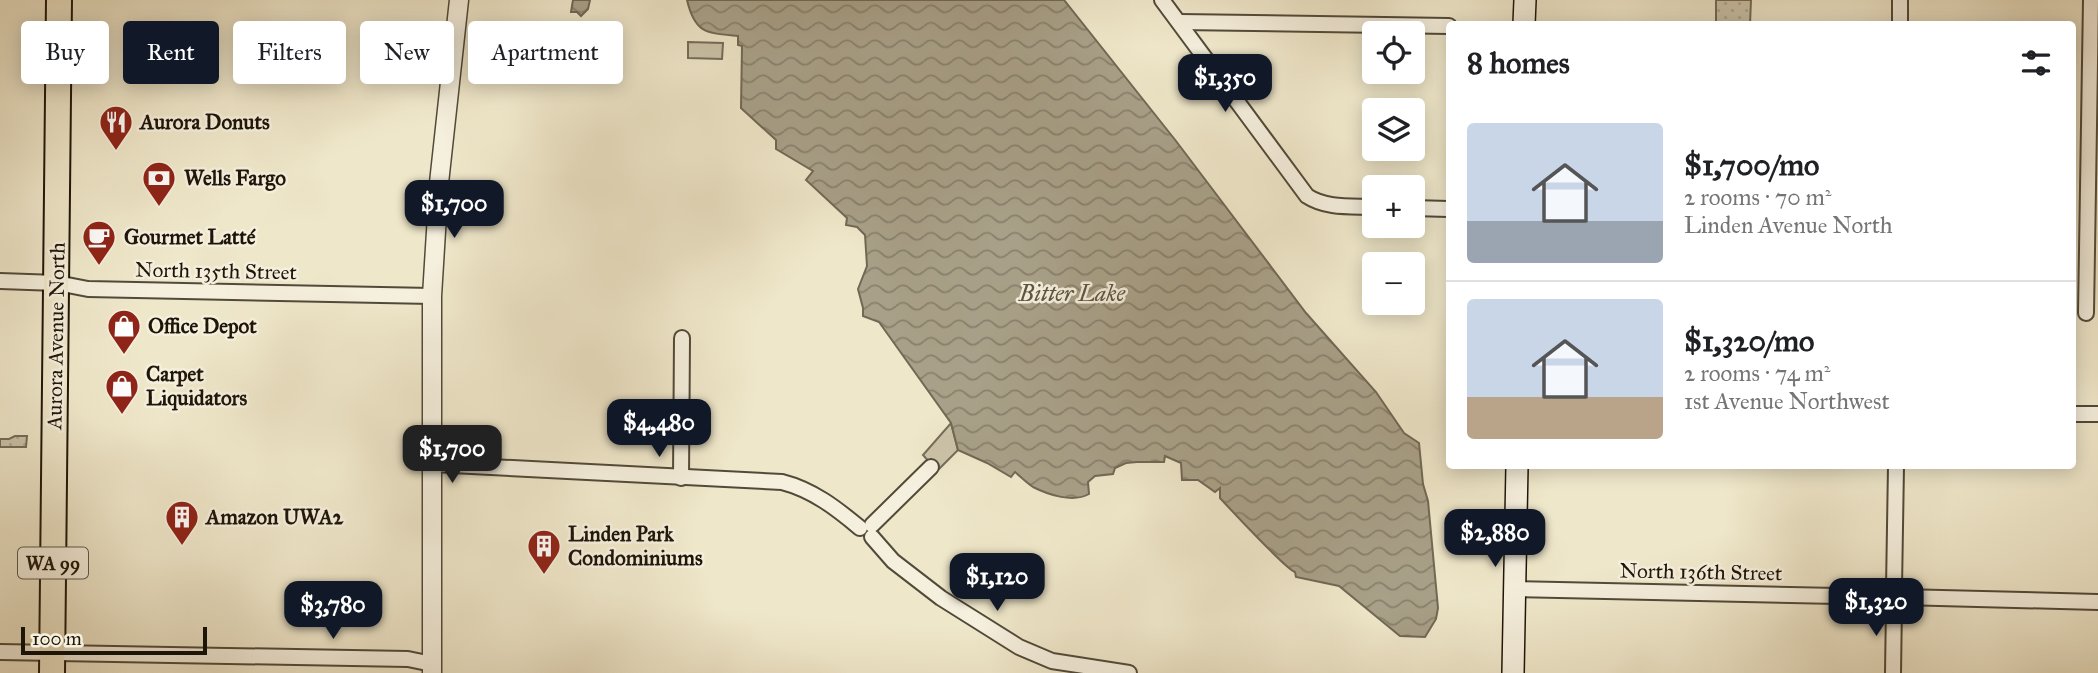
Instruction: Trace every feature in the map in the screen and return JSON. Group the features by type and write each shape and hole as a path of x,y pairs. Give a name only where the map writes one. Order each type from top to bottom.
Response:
{"highway":[{"name":"Aurora Avenue North","path":"52,663 59,0"}],"main road":[{"path":"1524,21 1525,0"},
{"path":"1513,673 1517,469"}],"street":[{"path":"0,652 52,663 408,659 432,668 432,296 439,183 459,0"},
{"path":"1162,0 1302,190 1314,200 1335,206 1362,207"},
{"path":"1900,0 1900,21"},
{"path":"2086,313 2091,0"},
{"path":"1180,22 1446,26"},
{"path":"1425,208 1446,209"},
{"name":"North 135th Street","path":"0,281 57,283 88,289 432,296"},
{"path":"681,338 681,478"},
{"path":"2076,414 2098,414"},
{"path":"433,464 772,481 799,486 868,530 893,561 941,598 1019,647 1052,661 1129,673"},
{"path":"868,530 931,467"},
{"path":"1893,673 1896,469"},
{"name":"North 136th Street","path":"1516,589 2098,602"}],"shaded area":[{"path":"1716,0 1751,0 1750,21 1716,21"},
{"path":"688,42 723,43 722,59 688,58"},
{"path":"951,423 958,450 937,471 923,455"},
{"path":"27,436 26,447 0,447 0,439"}],"water":[{"path":"573,0 590,0 588,9 581,16 577,12 571,12"},
{"name":"Bitter Lake","path":"687,0 1064,0 1176,141 1306,313 1376,392 1404,433 1419,443 1423,484 1428,501 1438,608 1436,619 1425,637 1400,636 1339,586 1296,577 1295,572 1220,498 1220,488 1215,492 1198,480 1182,480 1181,463 1165,456 1164,462 1126,463 1115,468 1113,474 1095,476 1088,482 1089,494 1068,498 1039,490 1015,472 1011,477 958,450 951,423 879,322 863,316 858,289 867,266 865,235 857,227 846,225 847,218 806,180 813,171 776,149 776,140 741,108 742,46 738,45 738,36 710,32 698,26"}],"place":[{"name":"Aurora Donuts","path":"116,152"},
{"name":"Wells Fargo","path":"159,208"},
{"name":"Gourmet Latté","path":"99,267"},
{"name":"Office Depot","path":"124,356"},
{"name":"Carpet Liquidators","path":"122,416"},
{"name":"Amazon UWA2","path":"182,547"},
{"name":"Linden Park Condominiums","path":"544,576"}]}
